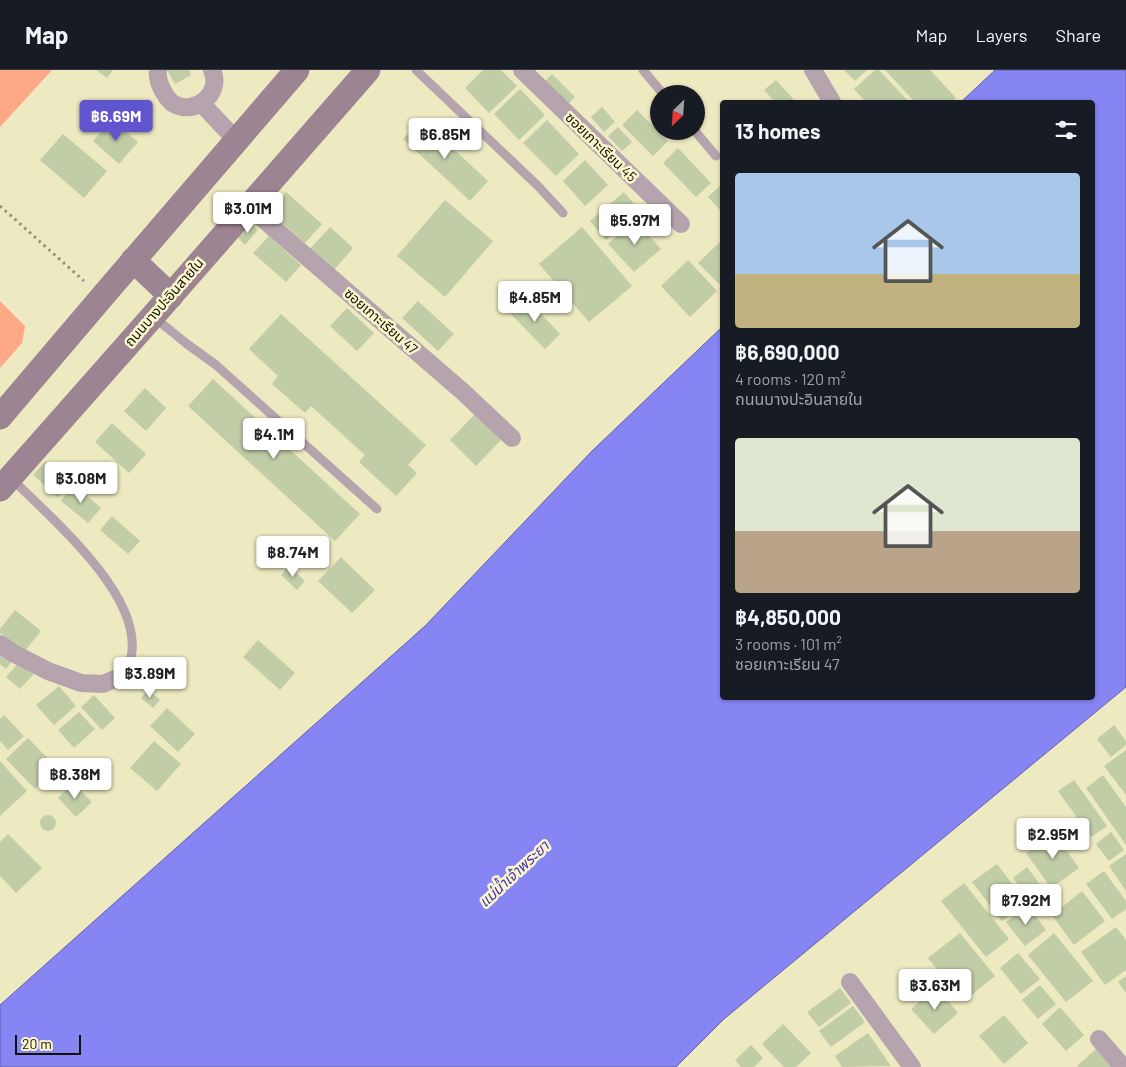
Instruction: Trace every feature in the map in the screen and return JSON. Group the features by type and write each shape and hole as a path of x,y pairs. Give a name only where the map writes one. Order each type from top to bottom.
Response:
{"main road":[{"path":"0,417 297,70"},
{"name":"ถนนบางปะอินสายใน","path":"5,483 368,70"},
{"path":"133,260 170,296"}],"street":[{"path":"158,70 158,82 166,97 173,104 183,107 202,104 210,96 214,85 212,70"},
{"path":"813,70 831,100"},
{"name":"ซอยเกาะเรียน 45","path":"532,73 681,224"},
{"path":"202,104 236,140"},
{"name":"ซอยเกาะเรียน 47","path":"248,206 462,391 512,438"},
{"path":"0,644 48,671 81,683 102,684 122,676"},
{"path":"850,982 912,1067"},
{"path":"1099,1039 1123,1067"}],"lane":[{"path":"416,70 537,185 563,213"},
{"path":"643,70 656,85"},
{"path":"703,140 716,156"},
{"path":"153,316 216,365 377,508"},
{"path":"5,483 81,547 113,588 130,625 132,652 122,676"}],"path":[{"path":"0,206 102,296"}],"shaded area":[{"path":"0,70 52,70 0,127"},
{"path":"0,301 25,326 22,343 0,368"}],"water":[{"name":"แม่น้ำเจ้าพระยา","path":"995,70 1126,70 1126,687 724,1019 676,1067 0,1067 0,1005 425,626 592,451 720,329 720,700 1095,700 1095,100 963,100"}],"building":[{"path":"96,70 113,70 107,78"},
{"path":"167,70 189,70 191,75 175,84"},
{"path":"483,70 501,70 517,86 489,113 465,88"},
{"path":"844,70 867,70 855,81"},
{"path":"875,70 879,70 907,100 864,100 854,89"},
{"path":"885,70 930,70 956,98 954,100 913,100"},
{"path":"552,74 575,97 565,107 542,84"},
{"path":"776,80 794,100 773,100 764,90"},
{"path":"520,89 545,115 519,140 494,114"},
{"path":"602,107 615,122 604,132 591,117"},
{"path":"637,110 650,123 650,140 668,141 653,156 622,125"},
{"path":"421,119 488,181 470,201 403,139"},
{"path":"112,120 138,142 119,164 93,141"},
{"path":"547,120 579,154 556,176 523,143"},
{"path":"618,127 632,142 622,151 608,136"},
{"path":"63,134 107,171 84,198 40,160"},
{"path":"678,148 711,183 696,197 663,163"},
{"path":"585,160 608,185 585,206 563,181"},
{"path":"720,186 720,210 708,197"},
{"path":"286,192 322,224 305,243 269,211"},
{"path":"624,192 640,211 606,240 590,221"},
{"path":"445,200 493,241 445,297 397,256"},
{"path":"635,220 661,249 634,272 608,244"},
{"path":"251,223 258,230 245,245 238,238"},
{"path":"330,227 353,248 334,270 310,249"},
{"path":"582,227 632,286 589,322 539,264"},
{"path":"269,236 301,265 286,282 253,253"},
{"path":"720,242 719,284 698,263"},
{"path":"688,260 717,291 690,317 661,286"},
{"path":"526,298 560,334 545,349 510,313"},
{"path":"418,301 454,334 438,351 402,318"},
{"path":"347,308 374,333 357,351 330,326"},
{"path":"281,314 426,445 408,465 417,473 396,496 359,462 365,455 311,406 305,413 272,384 278,376 249,349"},
{"path":"213,379 360,514 335,541 188,406"},
{"path":"145,388 166,408 146,431 124,411"},
{"path":"475,414 501,440 476,466 450,440"},
{"path":"112,423 146,454 129,473 95,442"},
{"path":"46,461 71,483 58,497 33,475"},
{"path":"74,485 101,508 88,523 61,501"},
{"path":"112,516 140,541 128,554 100,530"},
{"path":"341,557 375,590 352,613 318,581"},
{"path":"289,566 305,581 297,590 281,575"},
{"path":"15,610 41,631 24,652 0,633 0,629"},
{"path":"258,640 295,673 280,690 243,657"},
{"path":"0,648 14,659 6,669 0,664"},
{"path":"19,662 34,674 20,689 6,677"},
{"path":"59,686 76,706 54,725 36,705"},
{"path":"148,690 160,700 153,708 141,698"},
{"path":"94,695 115,718 102,730 81,707"},
{"path":"167,708 195,734 178,752 150,726"},
{"path":"79,712 95,729 74,748 58,730"},
{"path":"4,715 24,736 8,750 0,741 0,719"},
{"path":"1114,725 1126,741 1126,745 1111,757 1097,739"},
{"path":"28,738 57,768 35,789 6,759"},
{"path":"154,741 181,764 157,791 130,768"},
{"path":"1126,750 1126,795 1104,766"},
{"path":"0,761 27,791 0,816"},
{"path":"1103,775 1126,807 1126,845 1086,788"},
{"path":"1074,780 1107,826 1091,837 1058,791"},
{"path":"73,783 92,802 76,817 58,798"},
{"path":"45,815 51,815 56,820 54,829 45,831 40,826 40,820"},
{"path":"1111,832 1124,850 1109,861 1096,844"},
{"path":"1054,833 1079,868 1051,888 1026,853"},
{"path":"8,834 42,868 16,893 0,876 0,842"},
{"path":"1126,854 1126,891 1109,866"},
{"path":"997,864 1026,902 1002,921 972,882"},
{"path":"1027,867 1047,894 1033,904 1013,878"},
{"path":"1104,871 1126,901 1126,909 1112,919 1086,884"},
{"path":"964,883 1009,939 986,957 941,901"},
{"path":"1082,891 1105,921 1074,945 1052,915"},
{"path":"1028,906 1046,930 1025,946 1006,922"},
{"path":"1116,927 1126,940 1126,970 1105,985 1081,952"},
{"path":"960,933 995,976 963,1002 928,958"},
{"path":"1054,933 1093,981 1066,1002 1028,955"},
{"path":"1018,953 1040,979 1021,994 1000,968"},
{"path":"1126,976 1126,993 1118,982"},
{"path":"1040,985 1056,1004 1038,1019 1022,1000"},
{"path":"936,987 958,1013 934,1034 911,1009"},
{"path":"840,988 851,1003 819,1027 807,1012"},
{"path":"853,1006 865,1022 831,1047 819,1031"},
{"path":"1060,1007 1084,1035 1066,1051 1042,1024"},
{"path":"1004,1015 1028,1043 1004,1064 979,1036"},
{"path":"783,1024 811,1053 796,1067 784,1067 762,1044"},
{"path":"868,1033 891,1066 842,1067 835,1056"},
{"path":"751,1045 763,1058 754,1067 741,1067 735,1060"},
{"path":"1096,1049 1112,1067 1077,1066"}]}
